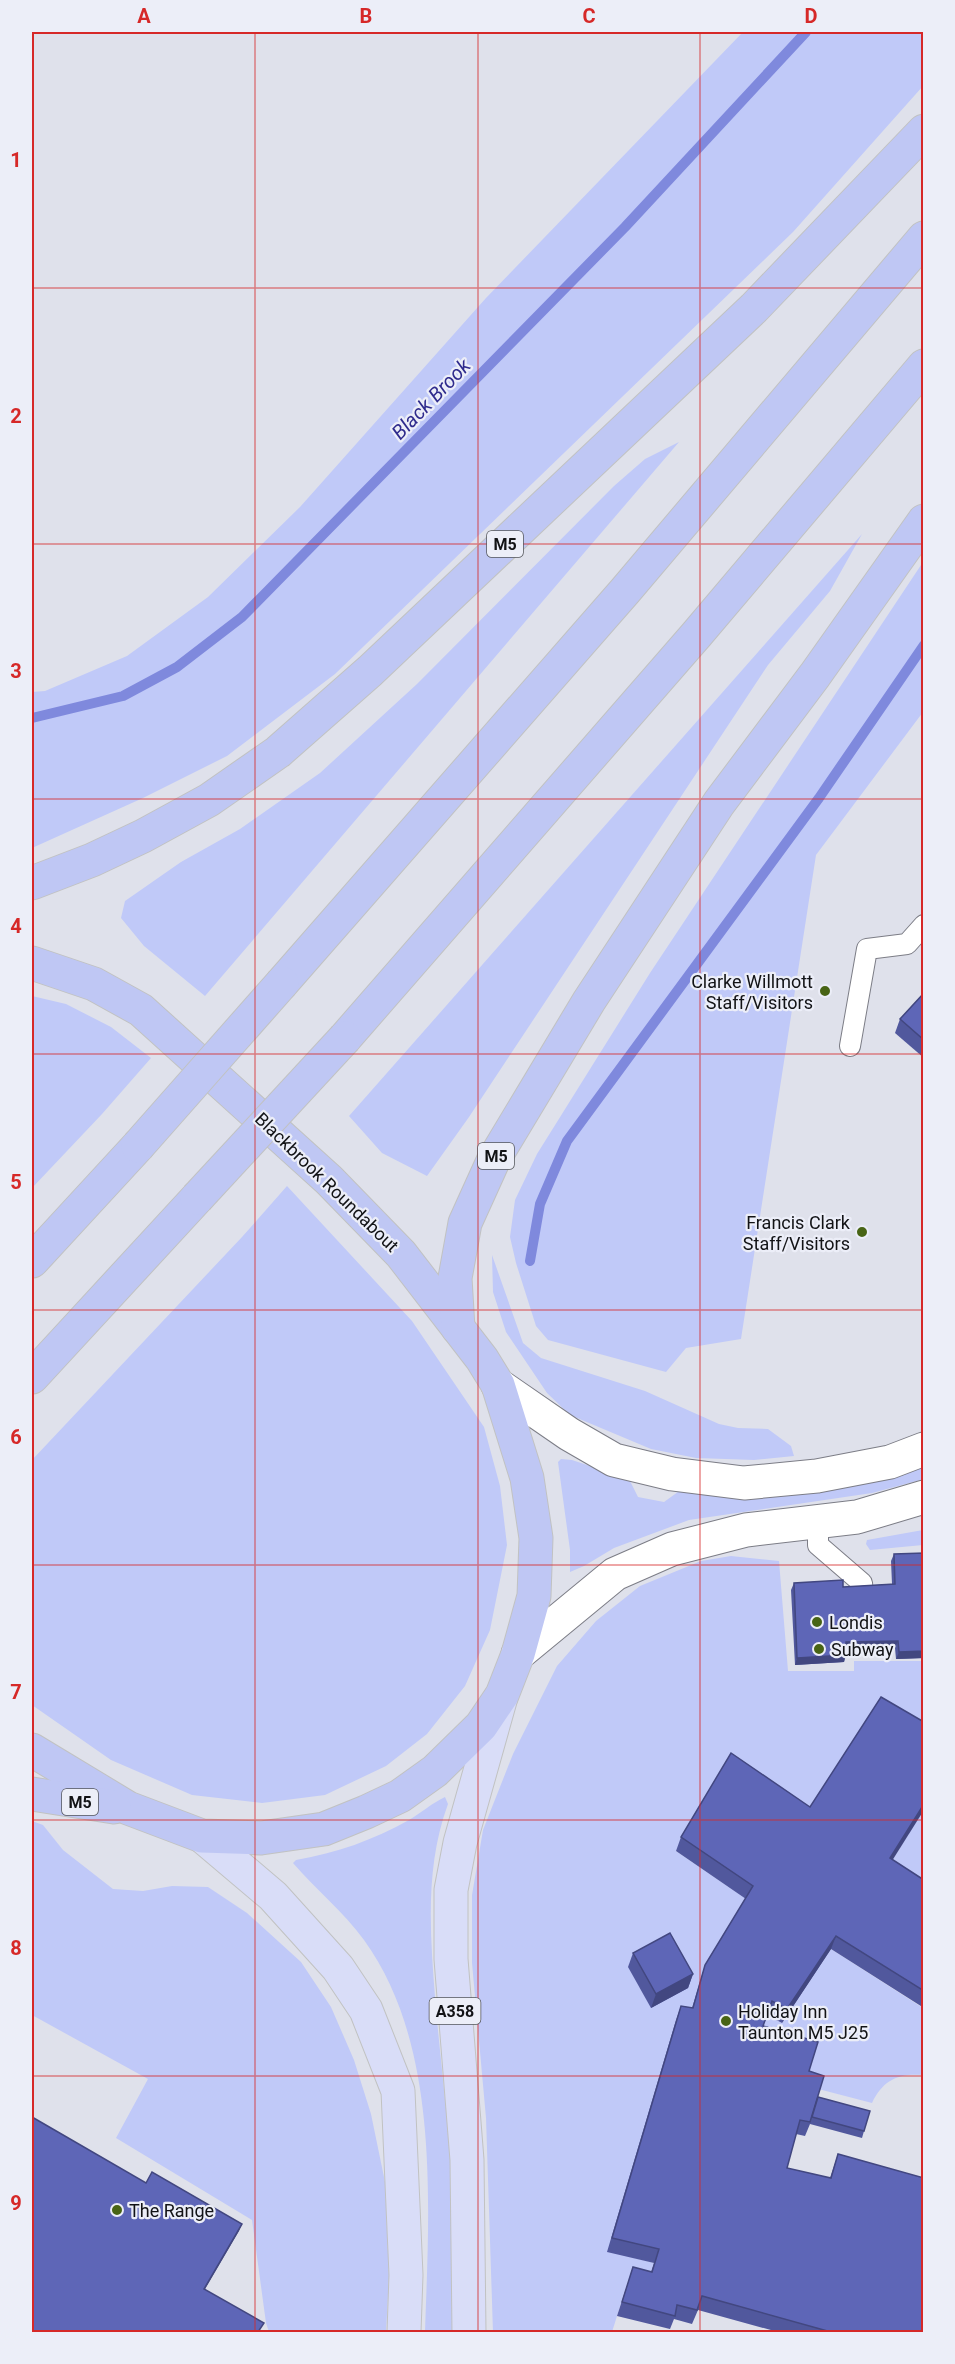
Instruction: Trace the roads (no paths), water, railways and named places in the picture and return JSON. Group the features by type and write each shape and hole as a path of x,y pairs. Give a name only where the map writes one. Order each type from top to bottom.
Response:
{"highway":[{"name":"M5","path":"32,883 92,860 143,836 209,800 279,752 370,671 746,316 924,132"},
{"path":"32,1261 138,1146 625,591 924,238"},
{"path":"32,1377 345,1038 697,634 924,366"},
{"name":"M5","path":"458,1328 455,1278 465,1223 494,1159 589,1001 719,803 815,675 924,521"},
{"name":"Blackbrook Roundabout","path":"32,963 94,984 141,1010 329,1180 401,1254 498,1385 527,1478 536,1538 534,1596 518,1654 502,1695 481,1726 435,1771 400,1796 375,1808 324,1829 261,1838 202,1836 128,1808 32,1750"},
{"name":"M5","path":"32,1794 128,1808"}],"main road":[{"name":"A358","path":"469,2332 467,2160 451,1959 451,1890 460,1843 502,1695"},
{"path":"202,1836 273,1896 338,1968 366,2010 398,2091 406,2263 404,2332"}],"street":[{"path":"498,1385 568,1434 614,1460 672,1474 744,1483 796,1478 890,1462 924,1449"},
{"path":"518,1654 615,1574 672,1549 746,1530 857,1517 924,1497"}],"lane":[{"path":"850,1046 867,949 908,944 924,925"},
{"path":"818,1522 819,1545 862,1583 863,1593"}],"waterway":[{"name":"Black Brook","path":"32,718 123,696 177,667 242,617 625,227 806,32"},
{"path":"530,1261 540,1204 567,1141 819,798 924,645"}],"place":[{"name":"Clarke Willmott Staff/Visitors","path":"825,991"},
{"name":"Francis Clark Staff/Visitors","path":"862,1232"},
{"name":"Londis","path":"817,1622"},
{"name":"Subway","path":"819,1649"},
{"name":"Holiday Inn Taunton M5 J25","path":"726,2021"},
{"name":"The Range","path":"117,2210"}]}
